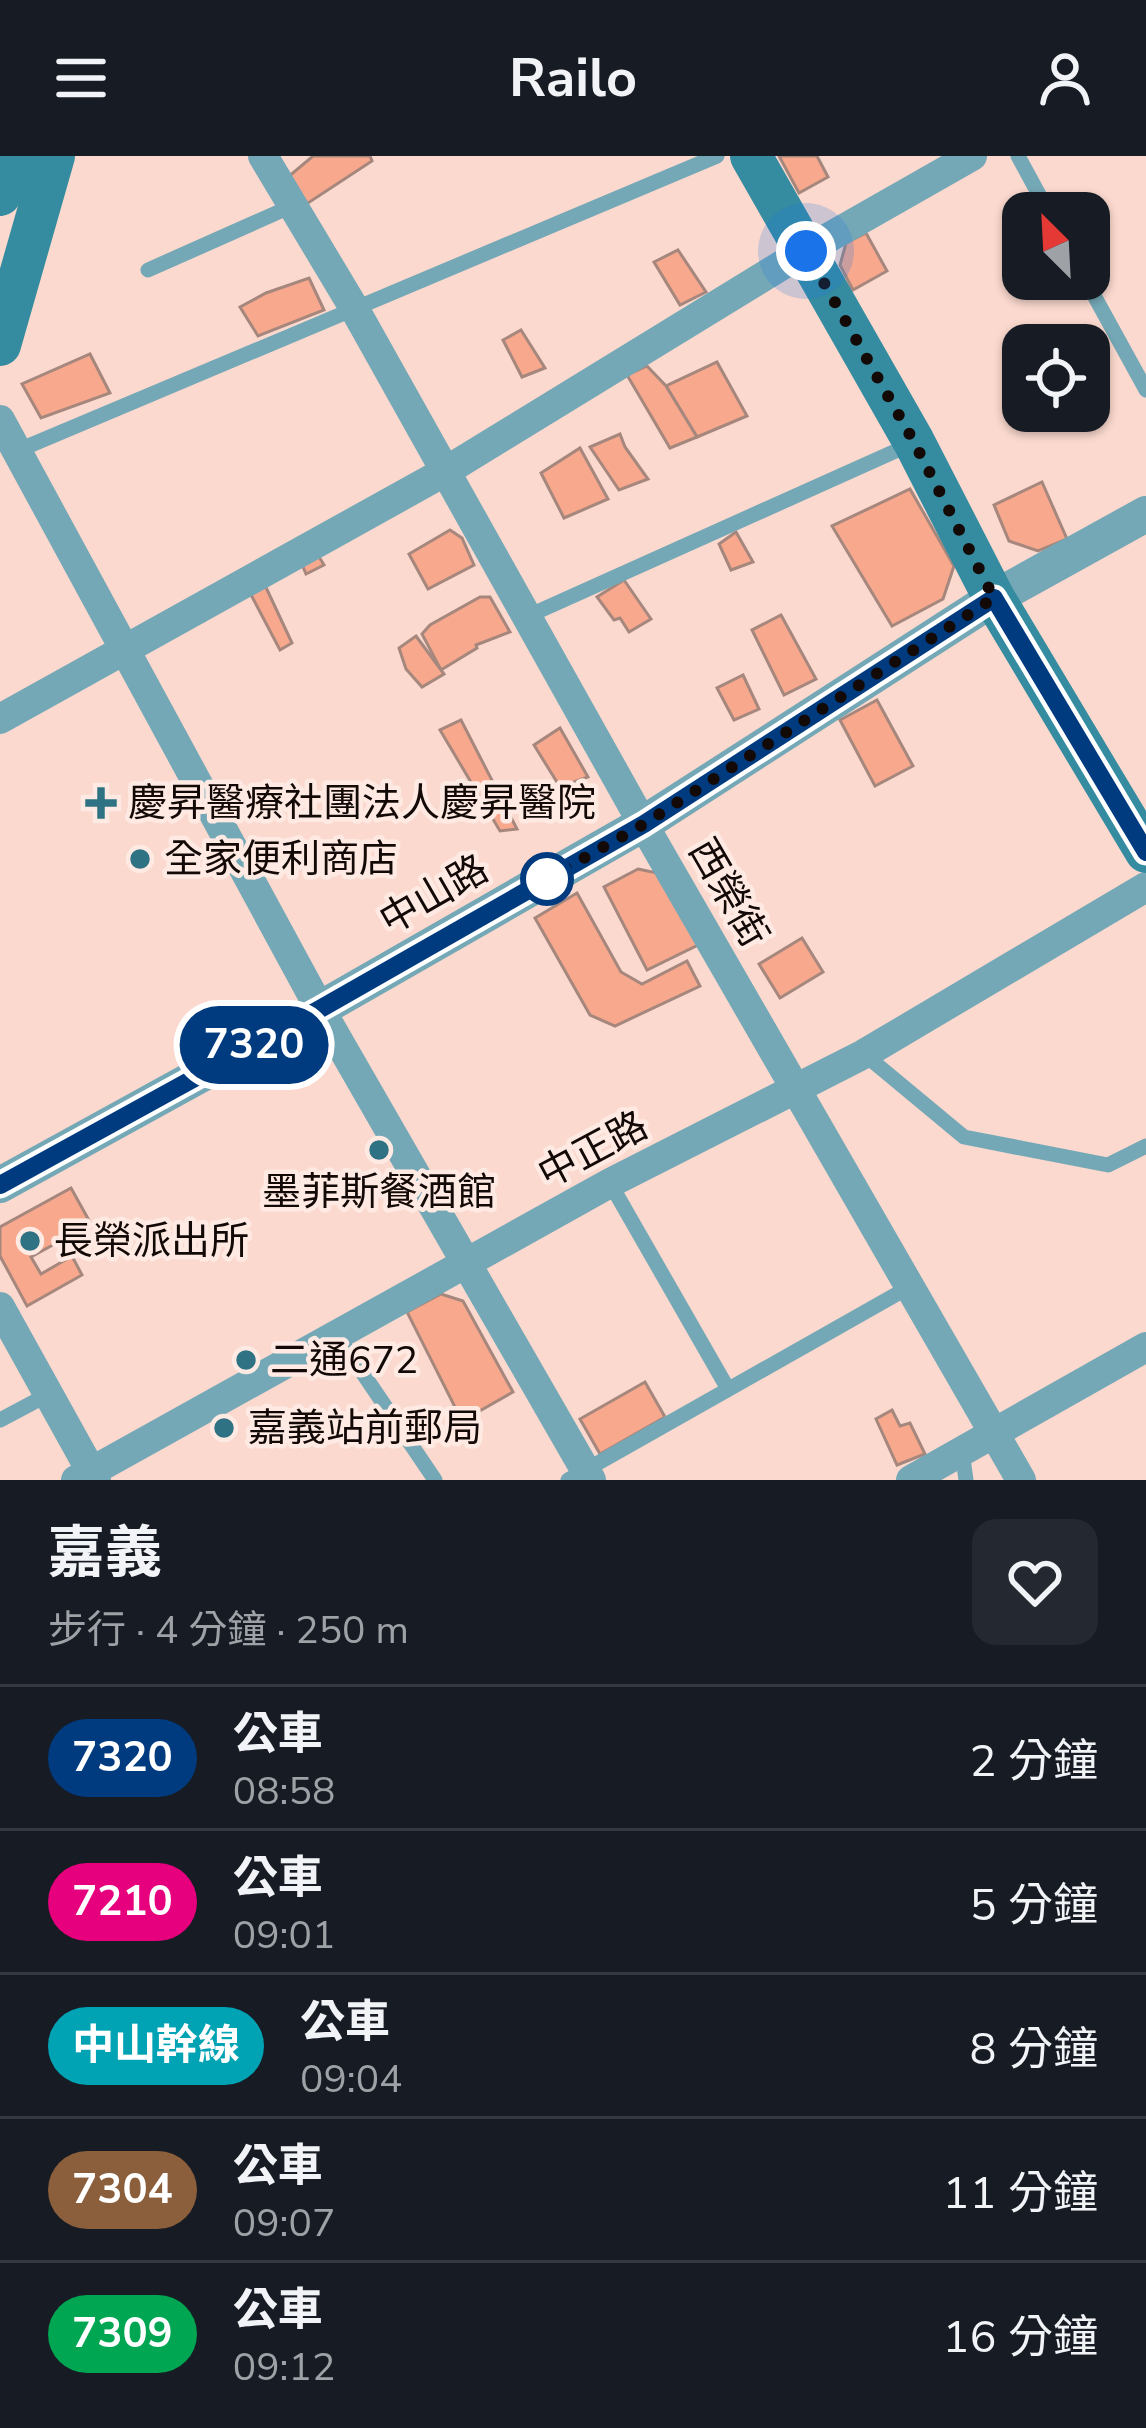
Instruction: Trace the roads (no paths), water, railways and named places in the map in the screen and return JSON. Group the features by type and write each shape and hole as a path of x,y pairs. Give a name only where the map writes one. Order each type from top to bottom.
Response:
{"main road":[{"path":"0,194 12,156"},
{"path":"0,345 54,156"},
{"path":"751,156 914,442 994,598 1146,852"}],"street":[{"name":"西榮街","path":"263,156 1021,1480"},
{"path":"0,719 446,471 806,251 972,156"},
{"path":"0,420 581,1476"},
{"name":"中山路","path":"0,1184 644,824 994,598 1146,514"},
{"name":"中正路","path":"87,1477 610,1183 863,1054 1146,887"},
{"path":"0,1306 49,1394 87,1477"},
{"path":"911,1480 964,1466 994,1433 1146,1347"}],"lane":[{"path":"19,451 717,156"},
{"path":"1018,156 1038,192"},
{"path":"148,270 292,206"},
{"path":"1097,300 1146,390"},
{"path":"529,616 914,442"},
{"path":"863,1054 964,1137 1108,1165 1146,1146"},
{"path":"610,1183 728,1389"},
{"path":"581,1476 911,1286"},
{"path":"337,1335 435,1480"},
{"path":"0,1420 49,1394"}],"place":[{"name":"慶昇醫療社團法人慶昇醫院","path":"101,803"},
{"name":"全家便利商店","path":"140,859"},
{"name":"墨菲斯餐酒館","path":"379,1150"},
{"name":"長榮派出所","path":"30,1241"},
{"name":"二通672","path":"246,1360"},
{"name":"嘉義站前郵局","path":"224,1428"}]}
